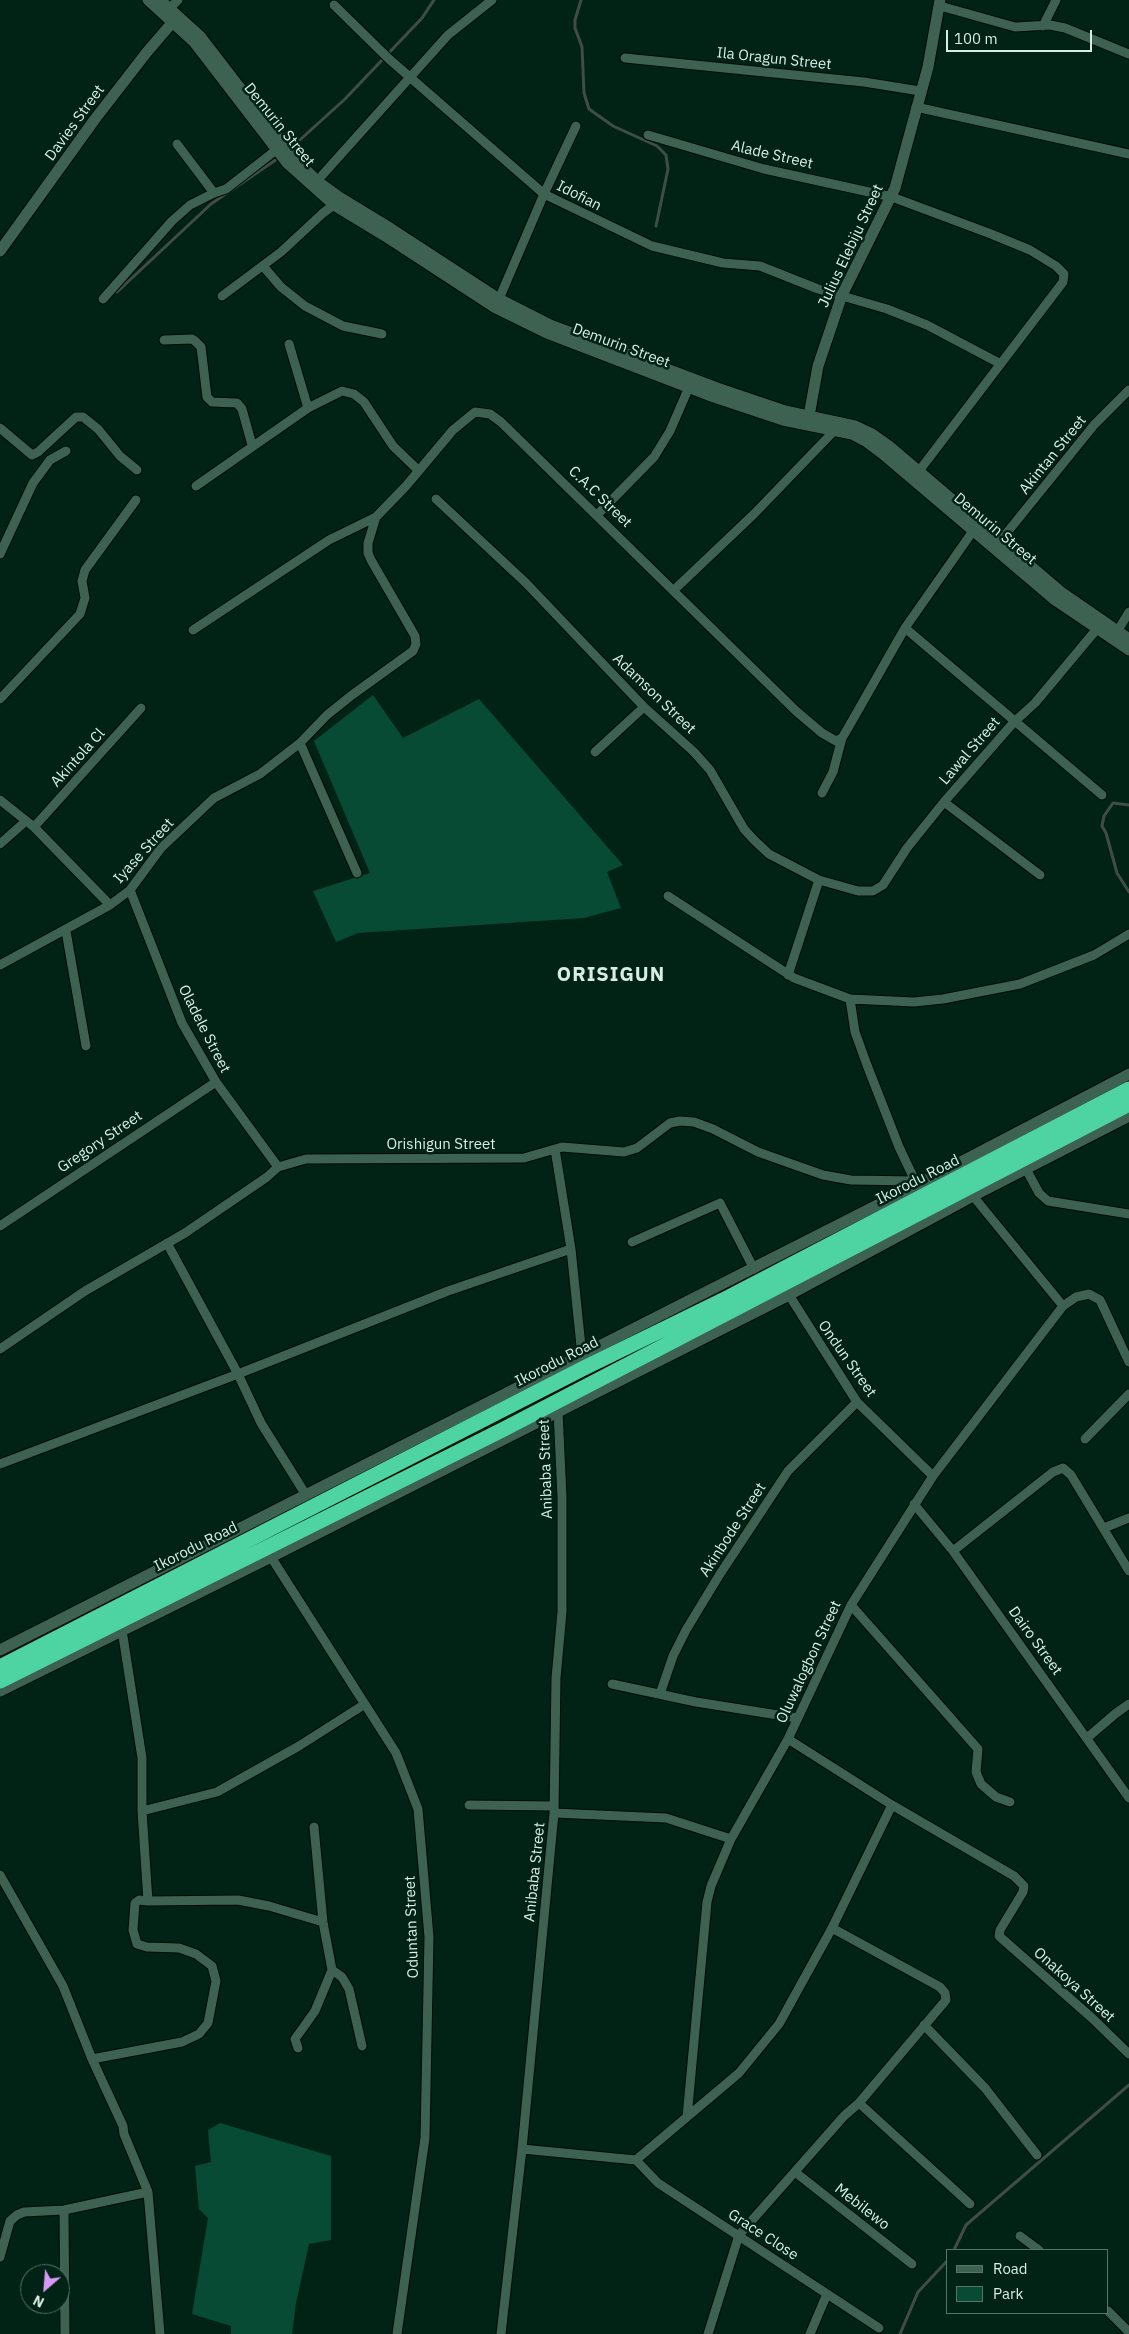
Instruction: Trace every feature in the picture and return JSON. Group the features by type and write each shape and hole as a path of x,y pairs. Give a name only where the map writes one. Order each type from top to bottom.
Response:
{"highway":[{"name":"Ikorodu Road","path":"0,1667 575,1372 729,1297 1129,1089"},
{"name":"Ikorodu Road","path":"0,1681 257,1559 1129,1104"}],"street":[{"name":"Demurin Street","path":"148,0 172,12"},
{"name":"Demurin Street","path":"160,0 172,12 194,42 285,152 334,205 485,301 522,322 566,342 689,388 783,420 852,434 883,454 1055,600 1100,625"},
{"path":"318,181 448,35 492,0"},
{"path":"1042,26 1056,0"},
{"path":"940,3 1015,27 1042,26 1065,28 1129,54"},
{"name":"Julius Elebiju Street","path":"809,416 818,366 842,295 892,197 928,67 940,3"},
{"name":"Idofian","path":"334,5 380,51 411,76 544,194 652,246 723,263 760,266 818,288 886,309 927,325 999,363"},
{"name":"Davies Street","path":"0,251 172,12"},
{"name":"Ila Oragun Street","path":"625,58 864,82 920,91"},
{"path":"916,107 1129,154"},
{"path":"499,299 544,194 576,126"},
{"name":"Alade Street","path":"648,136 764,169 892,197 992,234 1030,250 1056,266 1064,274 1063,282 999,363"},
{"path":"177,144 214,193"},
{"name":"Demurin Street","path":"285,152 339,197 499,299 570,333 717,388 785,411 855,426 872,434 1001,540 1129,650"},
{"path":"103,299 172,221 190,206 214,193 226,189 285,152"},
{"path":"222,296 263,266 334,205"},
{"path":"263,266 281,287 306,306 343,326 382,334"},
{"path":"164,340 192,339 196,341 200,347 206,398 212,402 237,403 242,409 252,445"},
{"path":"289,344 308,408"},
{"path":"918,471 999,363"},
{"path":"598,514 654,456 670,431 689,388"},
{"name":"Akintan Street","path":"1001,540 1094,426 1129,390"},
{"path":"196,486 252,445 308,408 342,391 354,394 364,402 393,446 418,470"},
{"name":"C.A.C Street","path":"300,744 327,715 409,655 416,644 415,636 368,553 368,543 376,517 390,504 418,470 469,415 475,412 482,412 501,422 598,514 809,723 830,738 836,740 842,738"},
{"path":"0,428 32,455 38,452 76,417 83,417 98,429 120,456 137,470"},
{"path":"674,590 754,514 834,431"},
{"path":"0,554 34,483 50,460 66,451"},
{"name":"Adamson Street","path":"436,499 526,583 644,707 694,752 710,770 744,828 769,854 819,880 858,891"},
{"path":"0,700 80,614 84,598 82,581 85,570 136,500"},
{"path":"193,630 330,540 376,517"},
{"path":"822,793 833,772 842,738 905,628 974,531"},
{"path":"1115,636 1129,612"},
{"name":"Lawal Street","path":"858,891 873,891 883,884 907,848 944,802 1014,722 1035,703 1100,625"},
{"path":"905,628 1102,795"},
{"name":"Demurin Street","path":"1115,636 1129,639"},
{"path":"595,752 644,707"},
{"name":"Akintola Cl","path":"34,827 141,708"},
{"path":"300,744 357,873"},
{"name":"Iyase Street","path":"0,965 110,906 130,890 161,848 214,798 260,774 300,744"},
{"path":"0,800 34,827 110,906"},
{"path":"944,802 1040,875"},
{"path":"0,844 26,821"},
{"path":"788,974 819,880"},
{"name":"Oladele Street","path":"130,890 182,1023 216,1082 278,1167"},
{"path":"668,896 788,974 850,999 914,1002 944,999 1020,984 1094,955 1129,934"},
{"path":"66,931 86,1046"},
{"path":"850,999 858,1041 899,1146 916,1183"},
{"name":"Ikorodu Road","path":"0,1650 582,1356 1129,1074"},
{"name":"Gregory Street","path":"0,1226 216,1082"},
{"name":"Ikorodu Road","path":"257,1559 271,1557 789,1295 973,1196 1129,1116"},
{"name":"Orishigun Street","path":"0,1348 85,1291 212,1215 278,1167 306,1159 524,1158 562,1147 615,1152 631,1151 641,1146 670,1123 680,1121 694,1122 713,1128 758,1152 823,1175 851,1180 916,1183"},
{"path":"554,1149 571,1249 582,1356"},
{"path":"1026,1169 1039,1194 1048,1200 1129,1214"},
{"path":"973,1196 1063,1306"},
{"path":"632,1242 720,1203 754,1268"},
{"path":"167,1243 238,1374 261,1423 306,1495"},
{"path":"0,1464 238,1374 448,1291 571,1249"},
{"name":"Oluwalogbon Street","path":"687,2117 707,1902 717,1868 731,1839 788,1739 851,1605 933,1476 1063,1306 1076,1297 1089,1294 1100,1300 1125,1346"},
{"name":"Ondun Street","path":"789,1295 857,1402 933,1476"},
{"path":"1125,1346 1129,1362"},
{"path":"1085,1439 1129,1394"},
{"name":"Akinbode Street","path":"660,1694 673,1656 686,1630 720,1574 788,1471 857,1402"},
{"name":"Anibaba Street","path":"501,2334 522,2149 554,1810 556,1678 562,1612 562,1497 558,1411"},
{"path":"953,1551 1054,1472 1063,1468 1071,1475 1129,1571"},
{"name":"Dairo Street","path":"914,1504 953,1551 1129,1798"},
{"path":"1104,1528 1129,1518"},
{"name":"Oduntan Street","path":"271,1557 396,1753 418,1809 429,1938 425,2138 397,2334"},
{"name":"Ikorodu Road","path":"0,1691 122,1630 174,1600"},
{"path":"851,1605 978,1749 976,1772 982,1784 996,1797 1010,1802"},
{"path":"122,1630 142,1758 142,1811 148,1901"},
{"path":"612,1684 696,1702 798,1718"},
{"path":"142,1811 217,1792 299,1746 365,1704"},
{"path":"1087,1738 1114,1714 1129,1704"},
{"path":"522,2149 636,2160 739,2072 779,2024 832,1928 892,1805 788,1739"},
{"path":"469,1805 666,1818 731,1839"},
{"name":"Onakoya Street","path":"892,1805 1014,1876 1024,1886 1023,1892 1000,1930 999,1936 1092,2018 1129,2054"},
{"path":"298,2048 294,2039 315,2011 332,1970 323,1922 314,1827"},
{"path":"0,1875 63,1986 92,2059 123,2126 124,2134 148,2192 160,2334"},
{"path":"92,2059 182,2042 199,2034 208,2023 216,1981 212,1966 196,1954 179,1948 147,1947 137,1944 133,1930 133,1909 135,1903 139,1900 238,1900 269,1906 323,1922"},
{"path":"708,2334 739,2235 844,2116 858,2103 946,2000 945,1993 940,1987 832,1928"},
{"path":"332,1970 342,1978 349,1989 362,2046"},
{"path":"924,2025 986,2088 1037,2155"},
{"path":"858,2103 970,2204"},
{"name":"Grace Close","path":"636,2160 658,2183 879,2328"},
{"name":"Mebilewo","path":"795,2172 912,2264"},
{"path":"0,2257 10,2221 17,2215 24,2212 64,2210 148,2192"},
{"path":"64,2210 65,2334"},
{"path":"1020,2236 1038,2249"},
{"path":"810,2334 827,2294"},
{"path":"1109,2312 1129,2332"}],"green space":[{"path":"373,695 403,738 479,699 623,865 607,872 621,908 584,918 358,933 336,942 313,891 370,873 314,741"},
{"path":"220,2123 331,2156 331,2240 309,2244 296,2303 292,2334 231,2334 231,2326 192,2314 208,2218 199,2209 195,2166 211,2162 208,2130"}],"waterway":[{"path":"291,148 345,99 422,18 434,0"},
{"path":"581,0 575,20 575,28 582,47 584,93 589,109 613,126 657,146 666,155 668,169 656,226"},
{"path":"117,292 211,204 280,157"},
{"path":"1129,805 1113,803 1104,816 1102,826 1106,833 1117,873 1129,892"},
{"path":"954,2249 966,2225 1129,2085"},
{"path":"900,2334 918,2292 946,2262"}],"district":[{"name":"ORISIGUN","path":"611,975"}]}
